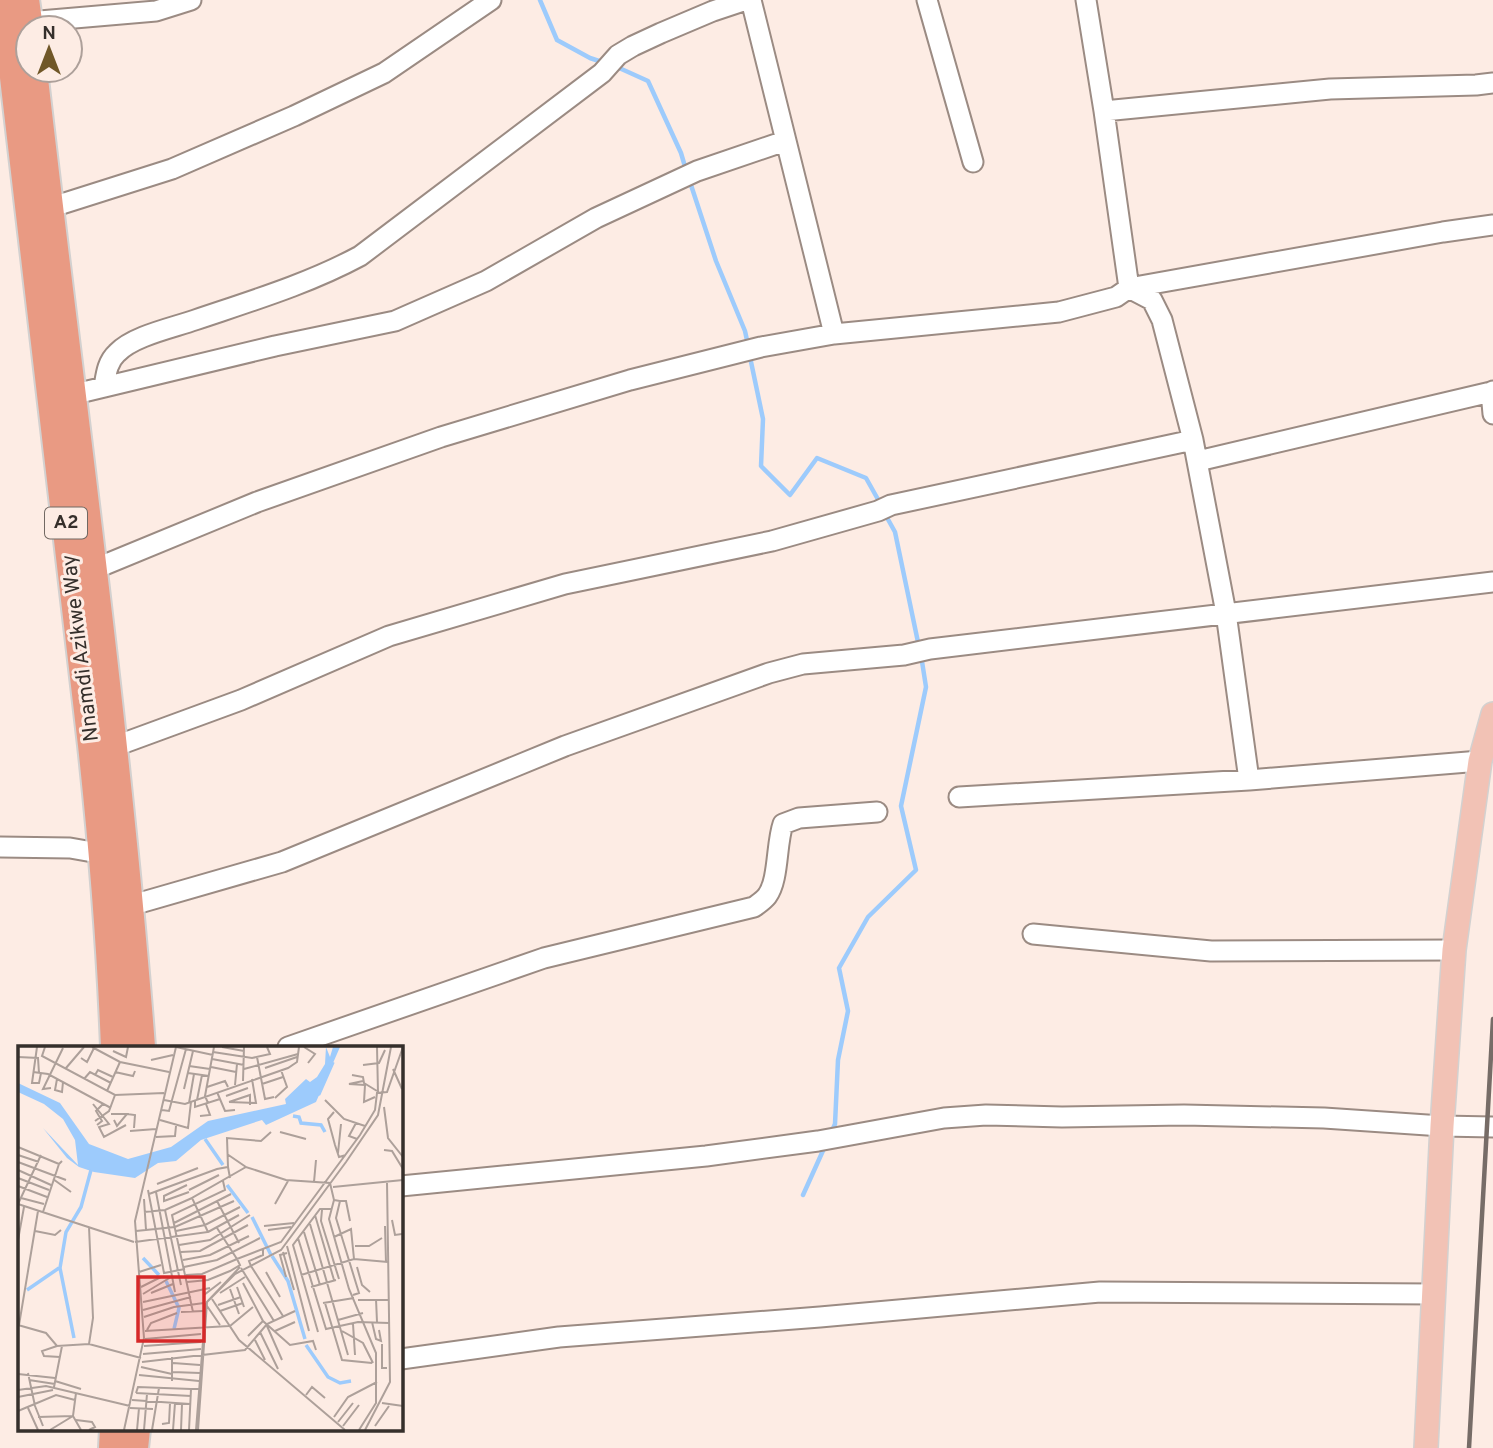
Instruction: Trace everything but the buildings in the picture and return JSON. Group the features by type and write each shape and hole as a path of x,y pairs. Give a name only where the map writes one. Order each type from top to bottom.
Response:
{"highway":[{"name":"Nnamdi Azikwe Way","path":"15,11 103,854 115,1046"},
{"name":"Nnamdi Azikwe Way","path":"35,84 113,747 130,906 141,1046"},
{"path":"113,1448 114,1430"},
{"path":"134,1448 136,1430"}],"main road":[{"path":"1426,1448 1442,1126 1454,950 1480,761 1493,714"}],"street":[{"path":"15,11 156,10 191,0"},
{"path":"49,208 172,169 294,116 384,73 491,0"},
{"path":"104,387 108,364 117,352 137,340 273,293 334,270 360,256 602,73 618,55 713,11 749,0 834,334"},
{"path":"927,0 973,163"},
{"path":"1086,0 1129,288"},
{"path":"1104,111 1330,89 1493,83"},
{"path":"71,396 275,346 395,321 486,281 596,218 696,171 785,141"},
{"path":"92,570 257,502 442,437 629,380 736,353 834,334 1059,312 1116,297 1129,288 1493,225"},
{"path":"1129,288 1152,300 1162,320 1193,440 1226,613 1249,780"},
{"path":"1198,461 1492,392 1493,414"},
{"path":"113,747 241,700 389,636 565,584 772,541 885,508 1193,440"},
{"path":"130,906 282,862 565,746 769,673 803,664 904,655 930,649 1493,582"},
{"path":"959,797 1249,780 1480,761"},
{"path":"291,1046 544,958 754,907 767,895 773,882 783,824 799,818 877,812"},
{"path":"0,847 70,848 103,854"},
{"path":"1033,933 1211,951 1454,950"},
{"path":"402,1186 706,1156 818,1141 943,1118 986,1115 1324,1118 1493,1127"},
{"path":"402,1359 559,1337 1100,1292 1434,1294"}],"waterway":[{"path":"540,0 557,40 605,63"},
{"path":"617,67 648,81 686,170"},
{"path":"690,182 748,345"},
{"path":"750,357 763,419 761,466 790,495 817,458 866,478 880,503"},
{"path":"885,514 895,532 919,647"},
{"path":"831,1133 835,1124 838,1060 848,1011 839,968 868,917 916,870 901,806 926,687 921,655"},
{"path":"803,1195 826,1144"}],"railway":[{"path":"1469,1448 1493,1019"}]}
